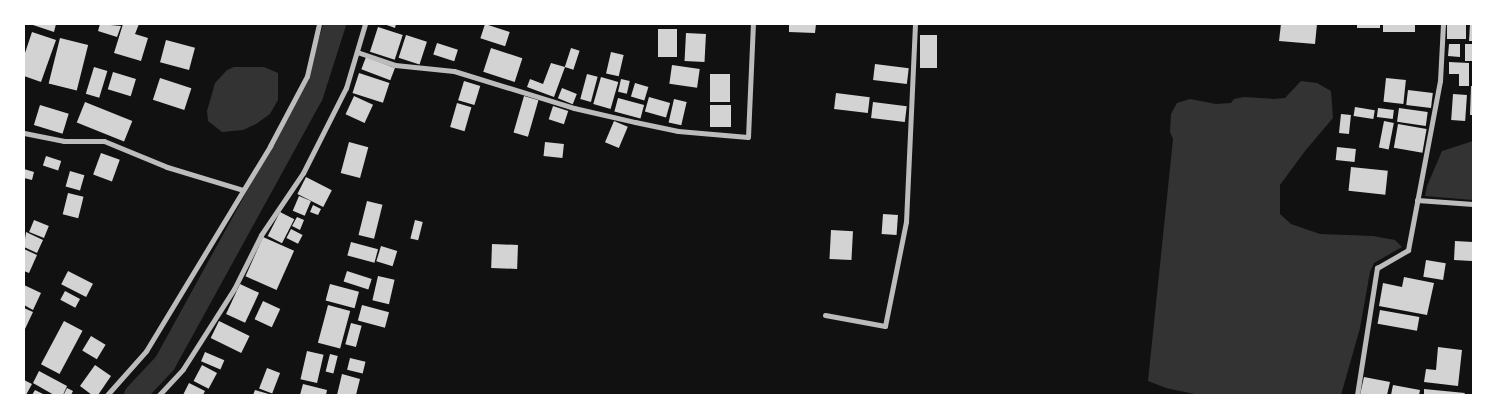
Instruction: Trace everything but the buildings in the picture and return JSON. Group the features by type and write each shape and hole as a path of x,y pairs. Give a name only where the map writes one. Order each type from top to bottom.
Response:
{"street":[{"path":"107,395 146,351 270,146 307,76 320,24"},
{"path":"159,395 182,369 234,289 261,235 303,173 346,88 366,24"},
{"path":"358,52 395,65 454,71 574,108 635,122 678,131 748,137 753,24"},
{"path":"825,315 885,326 906,222 915,24"},
{"path":"1357,395 1377,268 1408,250 1440,81 1443,24"},
{"path":"24,133 64,141 104,141 167,167 243,190"},
{"path":"1417,200 1473,204"}],"shaded area":[{"path":"234,67 264,67 278,73 278,100 270,114 256,124 243,130 222,132 208,121 207,111 215,83 227,70"},
{"path":"1301,81 1317,83 1331,91 1333,118 1280,185 1280,214 1291,224 1320,234 1373,236 1395,240 1402,247 1374,263 1370,272 1360,328 1341,395 1199,395 1166,388 1148,381 1173,139 1170,132 1171,114 1177,103 1190,99 1216,104 1231,103 1234,99 1244,97 1285,98"},
{"path":"1473,141 1473,200 1425,196 1427,186 1442,151"}],"waterway":[{"path":"135,395 165,363 312,96 335,24"}]}
